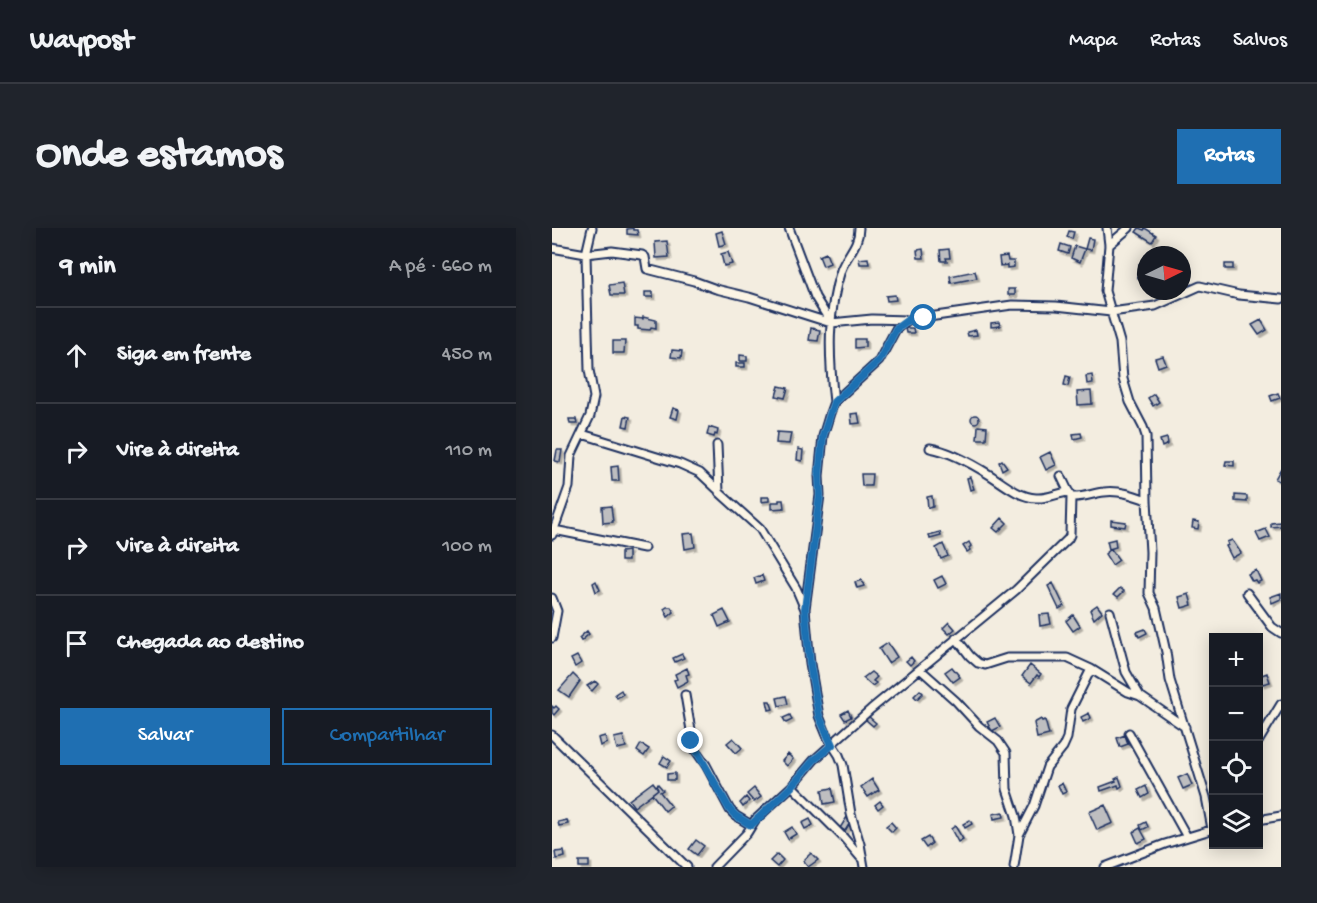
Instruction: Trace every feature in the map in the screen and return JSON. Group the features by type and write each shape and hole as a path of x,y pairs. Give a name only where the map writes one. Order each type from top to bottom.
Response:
{"street":[{"path":"592,228 586,254 589,370 594,398 590,416 571,456 569,487 553,532 644,548"},
{"path":"789,228 815,297 831,323"},
{"path":"859,228 856,245 842,267 832,307 831,375 834,402 823,436 819,476 820,495 805,609 810,664 819,716 843,765 851,814 864,867"},
{"path":"1107,228 1109,245 1105,283 1120,342 1125,387 1146,436 1149,593 1158,618 1170,680 1209,803"},
{"path":"1109,245 1129,228"},
{"path":"552,248 586,254 612,251 642,255 645,257 647,269 749,297 831,323 872,319 908,320 1012,305 1056,306 1111,312 1155,306 1200,286 1239,295 1281,299"},
{"path":"834,402 879,361 896,329 908,320"},
{"path":"582,434 680,464 700,473 722,496 760,529 796,588 805,609"},
{"path":"717,445 717,489"},
{"path":"930,448 953,454 1005,486 1033,498 1044,498 1061,492 1080,498 1111,491 1147,500"},
{"path":"714,867 814,760 871,709 1017,590 1068,539 1071,529 1070,494 1061,476"},
{"path":"1247,593 1266,620 1281,633"},
{"path":"552,598 557,611 552,638"},
{"path":"1110,612 1126,672 1140,696"},
{"path":"956,638 969,656 985,665 1007,658 1067,658 1091,669 1112,684 1140,696 1185,727"},
{"path":"920,669 1002,746 1006,753 1007,789 1016,816 1019,835 1014,867"},
{"path":"1019,835 1034,806 1047,767 1063,747 1067,738 1071,709 1091,669"},
{"path":"685,695 694,748 706,765 730,810 751,825"},
{"path":"1259,741 1281,704"},
{"path":"1129,733 1187,837"},
{"path":"552,735 687,867"},
{"path":"792,786 861,858"},
{"path":"1263,819 1281,816"},
{"path":"1105,867 1209,830"}],"building":[{"path":"1139,228 1144,230 1145,228 1156,235 1152,242 1136,232"},
{"path":"627,229 637,230 638,235 627,234"},
{"path":"722,231 726,244 719,246 716,233"},
{"path":"1069,231 1074,232 1072,239 1067,237"},
{"path":"1088,238 1093,239 1091,250 1085,249"},
{"path":"667,241 669,257 656,258 655,242"},
{"path":"1061,244 1070,247 1068,254 1059,251"},
{"path":"1075,246 1085,249 1080,262 1071,258"},
{"path":"923,249 924,258 918,258 917,250"},
{"path":"949,249 950,258 946,258 947,261 941,261 940,250"},
{"path":"728,252 732,264 724,266 721,254"},
{"path":"826,253 830,263 823,266 819,256"},
{"path":"1007,256 1008,261 1014,261 1014,267 1000,266 999,257"},
{"path":"868,258 869,264 860,264 859,259"},
{"path":"1225,264 1233,264 1233,269 1225,269"},
{"path":"975,271 977,278 951,283 950,276"},
{"path":"622,283 624,295 611,295 609,285"},
{"path":"1008,289 1015,289 1015,295 1008,295"},
{"path":"645,292 653,292 653,297 645,297"},
{"path":"895,295 896,300 887,301 886,296"},
{"path":"643,317 656,320 656,328 638,329 638,326 635,326 635,318 643,319"},
{"path":"1261,320 1267,330 1259,335 1252,325"},
{"path":"999,322 1000,326 991,327 991,323"},
{"path":"811,328 820,330 818,341 809,340"},
{"path":"905,328 913,328 914,333 906,333"},
{"path":"976,330 977,335 968,336 967,332"},
{"path":"855,339 865,339 865,347 855,348"},
{"path":"613,341 625,341 624,353 613,353"},
{"path":"672,350 682,351 681,358 671,357"},
{"path":"740,355 747,356 747,361 740,361"},
{"path":"1163,356 1166,364 1158,367 1155,358"},
{"path":"736,363 745,363 745,367 736,367"},
{"path":"1092,375 1093,383 1087,384 1086,376"},
{"path":"1066,376 1070,377 1068,386 1064,385"},
{"path":"779,386 788,388 785,398 776,396"},
{"path":"1091,391 1092,404 1078,405 1077,392"},
{"path":"1278,393 1280,398 1272,401 1270,396"},
{"path":"1154,394 1159,402 1153,406 1148,398"},
{"path":"673,408 679,410 677,419 670,417"},
{"path":"858,413 860,423 852,424 851,414"},
{"path":"975,415 979,419 975,423 971,419"},
{"path":"625,416 630,417 628,427 623,426"},
{"path":"569,419 576,419 577,424 570,424"},
{"path":"978,426 987,427 986,439 977,439"},
{"path":"709,427 718,430 717,435 715,434 714,437 707,435"},
{"path":"777,432 791,433 789,444 776,443"},
{"path":"1081,433 1082,437 1074,439 1073,434"},
{"path":"1167,438 1168,444 1162,447 1160,440"},
{"path":"798,449 803,450 802,461 797,460"},
{"path":"557,450 562,450 560,462 555,461"},
{"path":"1050,452 1056,465 1046,470 1040,457"},
{"path":"1002,460 1007,467 1002,470 999,462"},
{"path":"1226,461 1234,461 1234,466 1225,465"},
{"path":"618,466 619,481 612,481 611,467"},
{"path":"1281,468 1281,482 1275,479"},
{"path":"861,474 872,474 871,486 862,486"},
{"path":"970,477 974,489 970,490 967,478"},
{"path":"1235,495 1247,496 1247,502 1235,501"},
{"path":"932,496 933,507 928,508 927,497"},
{"path":"761,497 769,497 769,501 761,502"},
{"path":"783,500 784,508 772,509 772,502 779,502"},
{"path":"611,506 613,522 603,523 602,507"},
{"path":"1002,518 1007,523 998,532 993,528"},
{"path":"1111,520 1126,522 1125,527 1111,525"},
{"path":"1193,521 1199,522 1198,529 1192,528"},
{"path":"1280,522 1281,526 1271,527 1271,523"},
{"path":"1266,529 1270,537 1260,541 1256,533"},
{"path":"940,532 941,536 930,539 929,535"},
{"path":"693,533 695,547 685,549 683,534"},
{"path":"1115,539 1116,547 1109,549 1107,541"},
{"path":"1232,540 1241,553 1232,558 1226,546 1227,542"},
{"path":"969,542 971,546 967,552 963,546"},
{"path":"943,544 948,556 941,559 936,548"},
{"path":"1111,549 1119,560 1112,565 1105,554"},
{"path":"628,551 628,561 621,561 621,552"},
{"path":"1256,570 1261,581 1257,583 1255,580 1252,581 1248,574"},
{"path":"762,575 764,581 756,584 754,578"},
{"path":"942,576 946,584 938,588 934,580"},
{"path":"862,580 864,586 857,588 855,582"},
{"path":"596,581 600,590 596,592 593,583"},
{"path":"1053,583 1064,606 1059,609 1048,586"},
{"path":"1120,588 1124,591 1118,597 1114,594"},
{"path":"1281,593 1281,599 1272,603 1270,597"},
{"path":"1189,594 1192,605 1182,608 1179,597"},
{"path":"1097,605 1102,612 1094,619 1090,610"},
{"path":"671,607 674,612 668,617 664,609"},
{"path":"724,610 730,622 719,627 714,615"},
{"path":"1049,614 1051,624 1040,626 1039,615"},
{"path":"1073,615 1080,626 1073,631 1066,621"},
{"path":"949,622 955,629 949,634 943,628"},
{"path":"1145,629 1147,633 1139,637 1137,632"},
{"path":"587,631 589,634 581,641 579,638"},
{"path":"888,643 897,657 888,663 879,649"},
{"path":"682,654 684,658 675,662 673,658"},
{"path":"577,656 581,663 575,667 571,659"},
{"path":"911,657 914,661 910,665 906,661"},
{"path":"1030,665 1041,674 1039,677 1037,675 1031,683 1022,676"},
{"path":"952,667 960,677 953,682 945,672"},
{"path":"687,668 688,681 677,687 674,680 677,679 675,674"},
{"path":"871,672 877,677 873,681 876,683 872,686 863,678"},
{"path":"1267,673 1270,682 1263,684 1263,674"},
{"path":"573,674 580,681 569,697 559,690"},
{"path":"595,681 598,684 592,691 587,686"},
{"path":"621,690 623,694 617,698 615,694"},
{"path":"920,690 923,693 917,699 914,696"},
{"path":"786,696 788,704 779,706 777,698"},
{"path":"767,701 770,701 773,709 769,710"},
{"path":"552,706 559,709 554,715 552,713"},
{"path":"848,710 851,717 845,720 841,714"},
{"path":"1089,713 1091,718 1083,722 1081,717"},
{"path":"790,715 792,720 786,723 783,718"},
{"path":"868,716 876,723 873,726 865,719"},
{"path":"995,718 1000,727 992,731 987,722"},
{"path":"1041,719 1045,720 1049,735 1037,738 1034,723"},
{"path":"1125,735 1128,744 1120,747 1117,738"},
{"path":"605,736 607,743 600,746 598,738"},
{"path":"623,736 626,747 617,749 614,738"},
{"path":"733,738 742,748 736,753 727,743"},
{"path":"641,744 649,749 644,756 637,751"},
{"path":"788,754 793,759 787,766 782,761"},
{"path":"664,756 671,761 667,767 660,763"},
{"path":"675,773 675,780 667,780 667,774"},
{"path":"1187,774 1192,785 1183,789 1178,778"},
{"path":"1119,777 1122,786 1119,788 1118,785 1101,791 1100,787 1116,781 1115,779"},
{"path":"872,779 879,790 868,797 861,787"},
{"path":"653,782 658,789 634,807 629,800"},
{"path":"1062,783 1066,792 1062,794 1058,785"},
{"path":"658,784 663,790 660,792 671,806 665,811 652,794 658,789 656,786"},
{"path":"1146,786 1149,794 1142,798 1138,790"},
{"path":"754,788 761,797 754,802 747,794"},
{"path":"832,788 835,802 824,804 822,790"},
{"path":"746,797 749,801 743,807 740,803"},
{"path":"880,801 883,805 878,809 875,805"},
{"path":"1105,805 1113,823 1097,830 1089,812"},
{"path":"1003,812 1004,817 994,819 993,814"},
{"path":"847,817 851,821 845,831 840,828"},
{"path":"810,819 813,825 805,829 802,823"},
{"path":"567,820 568,824 559,826 558,822"},
{"path":"970,820 972,824 965,828 963,824"},
{"path":"891,822 896,828 892,832 886,826"},
{"path":"1146,822 1148,827 1142,830 1140,825"},
{"path":"955,826 963,839 958,842 951,829"},
{"path":"792,827 796,834 788,839 784,832"},
{"path":"1140,828 1146,839 1138,843 1133,832"},
{"path":"928,837 932,843 926,848 921,841"},
{"path":"696,840 704,846 697,855 689,849"},
{"path":"564,851 565,857 556,859 555,852"},
{"path":"811,853 818,860 808,867 803,861"},
{"path":"777,854 783,860 777,867 770,861"},
{"path":"579,861 589,861 589,867 579,867"}],"route":[{"path":"691,741 730,810 751,825 792,786 814,760 832,745 819,716 810,664 805,609 820,495 819,476 823,436 834,402 879,361 896,329 908,320 924,318"}]}
